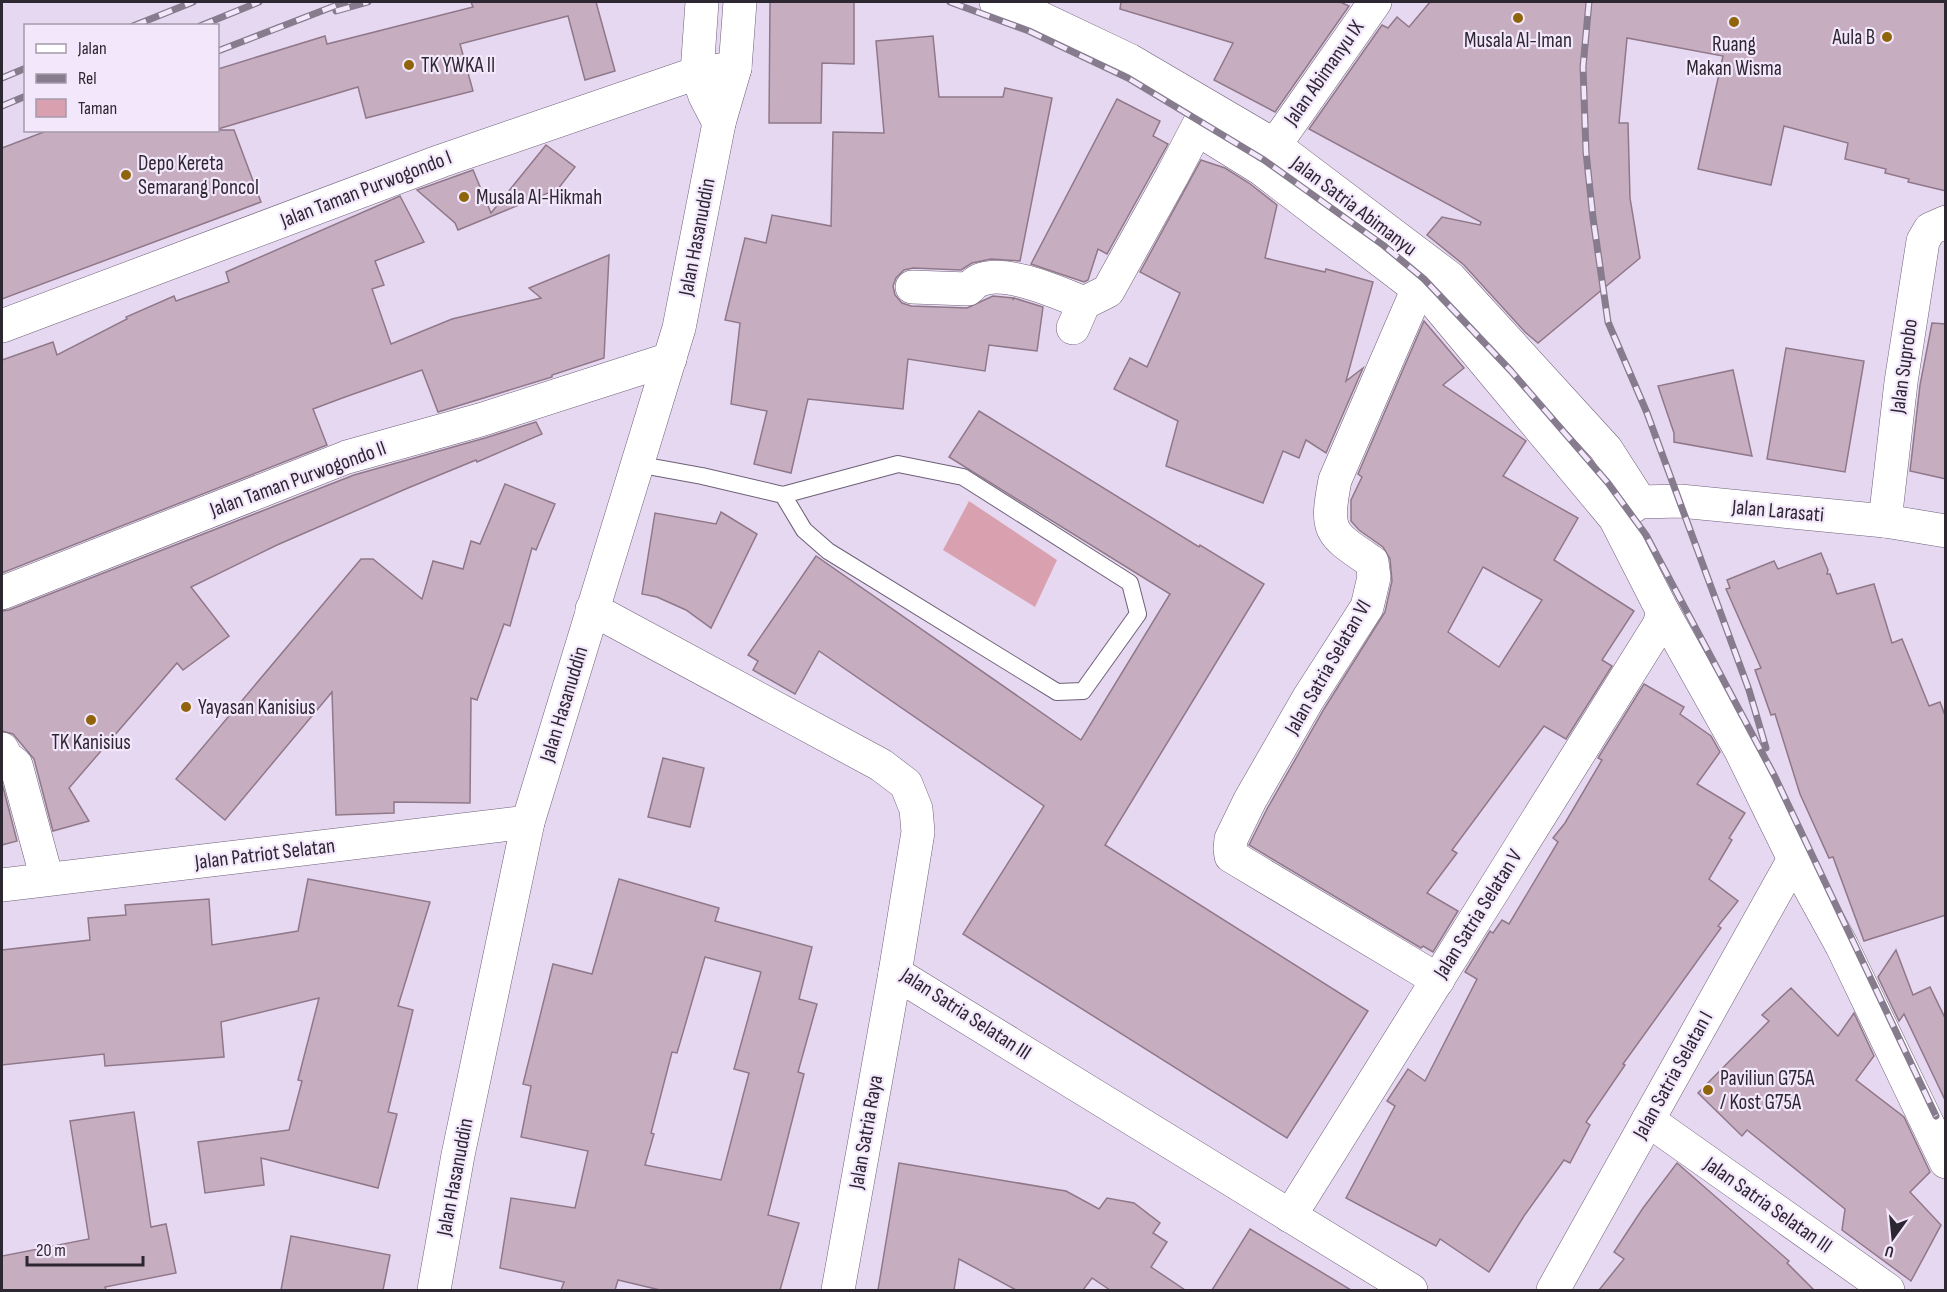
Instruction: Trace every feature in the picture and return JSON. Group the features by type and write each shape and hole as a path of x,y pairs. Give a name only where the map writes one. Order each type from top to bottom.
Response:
{"street":[{"path":"702,2 697,73 705,96 719,123"},
{"name":"Jalan Hasanuddin","path":"434,1290 458,1155 528,822 679,328 719,123 735,68 740,2"},
{"name":"Jalan Satria Abimanyu","path":"996,2 1032,14 1066,15 1129,60 1202,118 1267,156 1424,275 1450,278 1606,449 1663,612 1741,751 1794,859 1842,946 1946,1162"},
{"name":"Jalan Abimanyu IX","path":"1267,156 1375,2"},
{"name":"Jalan Taman Purwogondo I","path":"2,326 441,161 697,73 735,68"},
{"path":"912,287 969,289 980,280 1010,278 1047,289 1079,316 1108,291 1202,118"},
{"name":"Jalan Suprobo","path":"1885,521 1901,382 1923,241 1930,229 1946,222"},
{"name":"Jalan Satria Selatan VI","path":"1424,275 1335,480 1330,506 1330,524 1340,541 1372,562 1374,577 1367,607 1302,709 1251,800 1231,839 1230,849 1232,856 1438,980"},
{"name":"Jalan Taman Purwogondo II","path":"2,593 347,457 480,420 670,359"},
{"name":"Jalan Larasati","path":"1627,510 1680,501 1885,521 1943,538"},
{"name":"Jalan Satria Selatan III","path":"592,609 881,765 906,784 915,809 918,832 895,973 1411,1290"},
{"name":"Jalan Satria Selatan V","path":"1290,1216 1659,625 1663,612"},
{"path":"2,749 6,757 16,765 47,879"},
{"name":"Jalan Patriot Selatan","path":"2,885 528,822"},
{"name":"Jalan Satria Selatan I","path":"1553,1290 1794,859"},
{"name":"Jalan Satria Raya","path":"838,1290 895,973"},
{"name":"Jalan Satria Selatan III","path":"1648,1120 1888,1290"}],"lane":[{"path":"636,464 702,476 783,495 898,464 963,477 1130,583 1138,614 1083,691 1057,692 828,550 804,530 783,495"}],"green space":[{"path":"969,501 1057,560 1035,607 943,550"}],"building":[{"path":"471,2 596,2 615,71 585,80 568,16 460,44 473,91 366,118 358,87 219,129 219,69 325,36 327,44 473,7"},
{"path":"770,2 854,2 854,64 822,63 821,123 769,123"},
{"path":"1121,2 1340,2 1349,6 1275,112 1214,80 1233,43 1120,9"},
{"path":"1430,2 1946,2 1946,191 1908,182 1909,179 1885,173 1886,169 1845,159 1848,143 1784,126 1771,185 1698,169 1723,56 1627,38 1619,123 1628,123 1630,198 1640,258 1538,343 1525,332 1464,265 1427,235 1442,217 1480,225 1481,222 1309,129 1382,25 1388,28 1397,17 1409,27"},
{"path":"933,36 939,97 1003,97 1005,88 1052,98 1020,261 991,259 972,263 961,270 913,268 904,270 896,278 893,286 895,295 902,303 911,306 967,308 993,296 1013,298 1013,300 1014,298 1043,307 1037,351 989,345 985,371 908,359 903,409 808,399 791,473 754,464 767,411 731,404 740,323 725,320 745,238 766,243 772,215 831,226 833,132 884,133 876,41"},
{"path":"1117,99 1160,121 1153,136 1168,144 1107,254 1098,249 1088,280 1084,282 1031,264"},
{"name":"Depo Kereta Semarang Poncol","path":"219,130 234,130 261,202 2,299 2,148 44,132 219,132"},
{"path":"546,145 575,167 558,189 458,230 455,223 417,190 473,170 491,213"},
{"path":"1201,160 1225,168 1277,205 1265,258 1325,272 1326,269 1373,282 1346,381 1363,368 1326,453 1306,440 1299,458 1283,451 1263,503 1166,466 1178,421 1114,389 1130,358 1147,367 1180,293 1140,272"},
{"path":"400,196 424,242 375,261 384,285 372,289 391,344 452,319 541,298 529,288 609,255 604,358 552,375 552,377 438,412 422,370 345,397 313,409 327,445 2,573 2,360 53,342 57,355 127,319 126,317 174,296 176,301 229,282 226,272"},
{"path":"1424,321 1464,368 1443,385 1526,441 1503,476 1578,518 1554,560 1634,611 1602,660 1612,666 1566,739 1544,726 1452,850 1457,853 1427,893 1458,911 1433,952 1423,946 1421,948 1249,845 1324,709 1385,612 1392,581 1390,559 1383,547 1359,530 1351,521 1351,500 1362,477 1358,474","holes":["1483,567 1542,600 1499,667 1448,632"]},
{"path":"1932,323 1946,324 1946,479 1910,471 1920,385"},
{"path":"1786,348 1864,361 1845,472 1767,459"},
{"path":"1733,370 1752,456 1674,442 1674,433 1658,386"},
{"path":"979,411 1199,547 1200,545 1264,584 1105,845 1368,1011 1287,1138 963,934 1044,806 819,651 795,694 753,670 758,661 748,655 816,556 1081,740 1170,594 949,457"},
{"path":"536,422 542,434 408,488 277,545 191,587 229,636 183,670 177,663 69,788 89,821 53,831 34,759 13,734 2,731 2,611 354,475"},
{"path":"505,484 555,504 536,550 532,548 510,626 504,624 477,700 471,698 470,803 394,802 394,813 336,815 332,692 225,820 176,779 361,559 373,559 422,599 433,561 463,569 471,541 480,544"},
{"path":"721,512 757,534 711,628 686,610 657,597 642,594 655,513 716,524"},
{"path":"1821,553 1828,570 1827,574 1830,574 1837,594 1874,584 1892,643 1902,639 1929,706 1940,702 1946,718 1946,915 1864,941 1833,857 1829,858 1800,794 1775,714 1771,715 1755,670 1761,668 1726,589 1730,588 1727,580 1774,561 1778,569"},
{"path":"1644,684 1684,707 1680,714 1711,736 1720,752 1697,784 1745,813 1729,838 1732,840 1709,879 1738,901 1718,926 1721,928 1623,1064 1625,1065 1586,1122 1590,1125 1570,1163 1564,1160 1524,1216 1489,1272 1440,1239 1436,1246 1346,1198 1395,1106 1387,1101 1408,1069 1425,1081 1477,979 1465,972 1490,931 1493,933 1502,920 1509,924 1558,842 1553,838 1565,823 1602,760 1598,758"},
{"path":"663,758 704,768 690,827 648,817"},
{"path":"2,783 17,841 2,845"},
{"path":"308,879 430,902 398,1006 413,1010 388,1112 397,1114 378,1188 261,1158 264,1185 205,1193 198,1142 289,1130 302,1081 298,1080 319,998 221,1022 224,1057 105,1066 104,1054 2,1065 2,950 90,940 88,918 126,915 125,905 209,899 212,945 298,931"},
{"path":"619,879 719,908 715,921 812,947 799,999 817,1004 798,1072 804,1074 768,1215 799,1223 780,1290 660,1290 618,1280 615,1290 561,1290 564,1282 500,1268 511,1198 575,1208 588,1151 521,1137 531,1086 523,1084 553,964 592,974","holes":["705,957 761,972 734,1069 749,1073 721,1180 645,1165 672,1052 677,1053"]},
{"path":"1896,950 1913,995 1930,987 1946,1020 1946,1102 1904,1014 1899,1021 1878,977"},
{"path":"1791,988 1838,1036 1854,1013 1874,1056 1856,1080 1904,1117 1930,1172 1910,1192 1941,1225 1911,1281 1842,1230 1845,1209 1747,1130 1742,1136 1698,1093 1769,1021 1762,1015"},
{"path":"134,1112 151,1227 166,1224 176,1273 105,1287 106,1290 2,1290 2,1256 89,1239 70,1121"},
{"path":"899,1163 1066,1191 1099,1209 1107,1198 1134,1203 1160,1223 1153,1233 1167,1242 1151,1267 1185,1290 1110,1290 1092,1278 1083,1290 1016,1290 959,1259 954,1290 878,1290"},
{"path":"1677,1163 1789,1261 1787,1263 1814,1290 1599,1290 1624,1259 1614,1252"},
{"path":"1250,1229 1351,1290 1212,1290"},
{"path":"291,1236 390,1255 383,1290 281,1290"}],"railway":[{"path":"138,24 193,2"},
{"path":"205,24 259,2"},
{"path":"219,51 345,2"},
{"path":"336,11 368,2"},
{"path":"950,2 1029,31 1128,78 1264,160 1383,245 1424,279 1511,371 1608,483 1646,535 1775,777 1936,1116"},
{"path":"1589,2 1583,67 1586,152 1608,322 1647,413 1749,690 1766,748"},
{"path":"2,78 24,69"},
{"path":"2,106 24,97"}],"place":[{"name":"Musala Al-Iman","path":"1518,18"},
{"name":"Ruang Makan Wisma","path":"1734,22"},
{"name":"Aula B","path":"1887,37"},
{"name":"TK YWKA II","path":"409,65"},
{"name":"Depo Kereta Semarang Poncol","path":"126,175"},
{"name":"Musala Al-Hikmah","path":"464,197"},
{"name":"Yayasan Kanisius","path":"186,707"},
{"name":"TK Kanisius","path":"91,720"},
{"name":"Paviliun G75A / Kost G75A","path":"1708,1090"}]}
